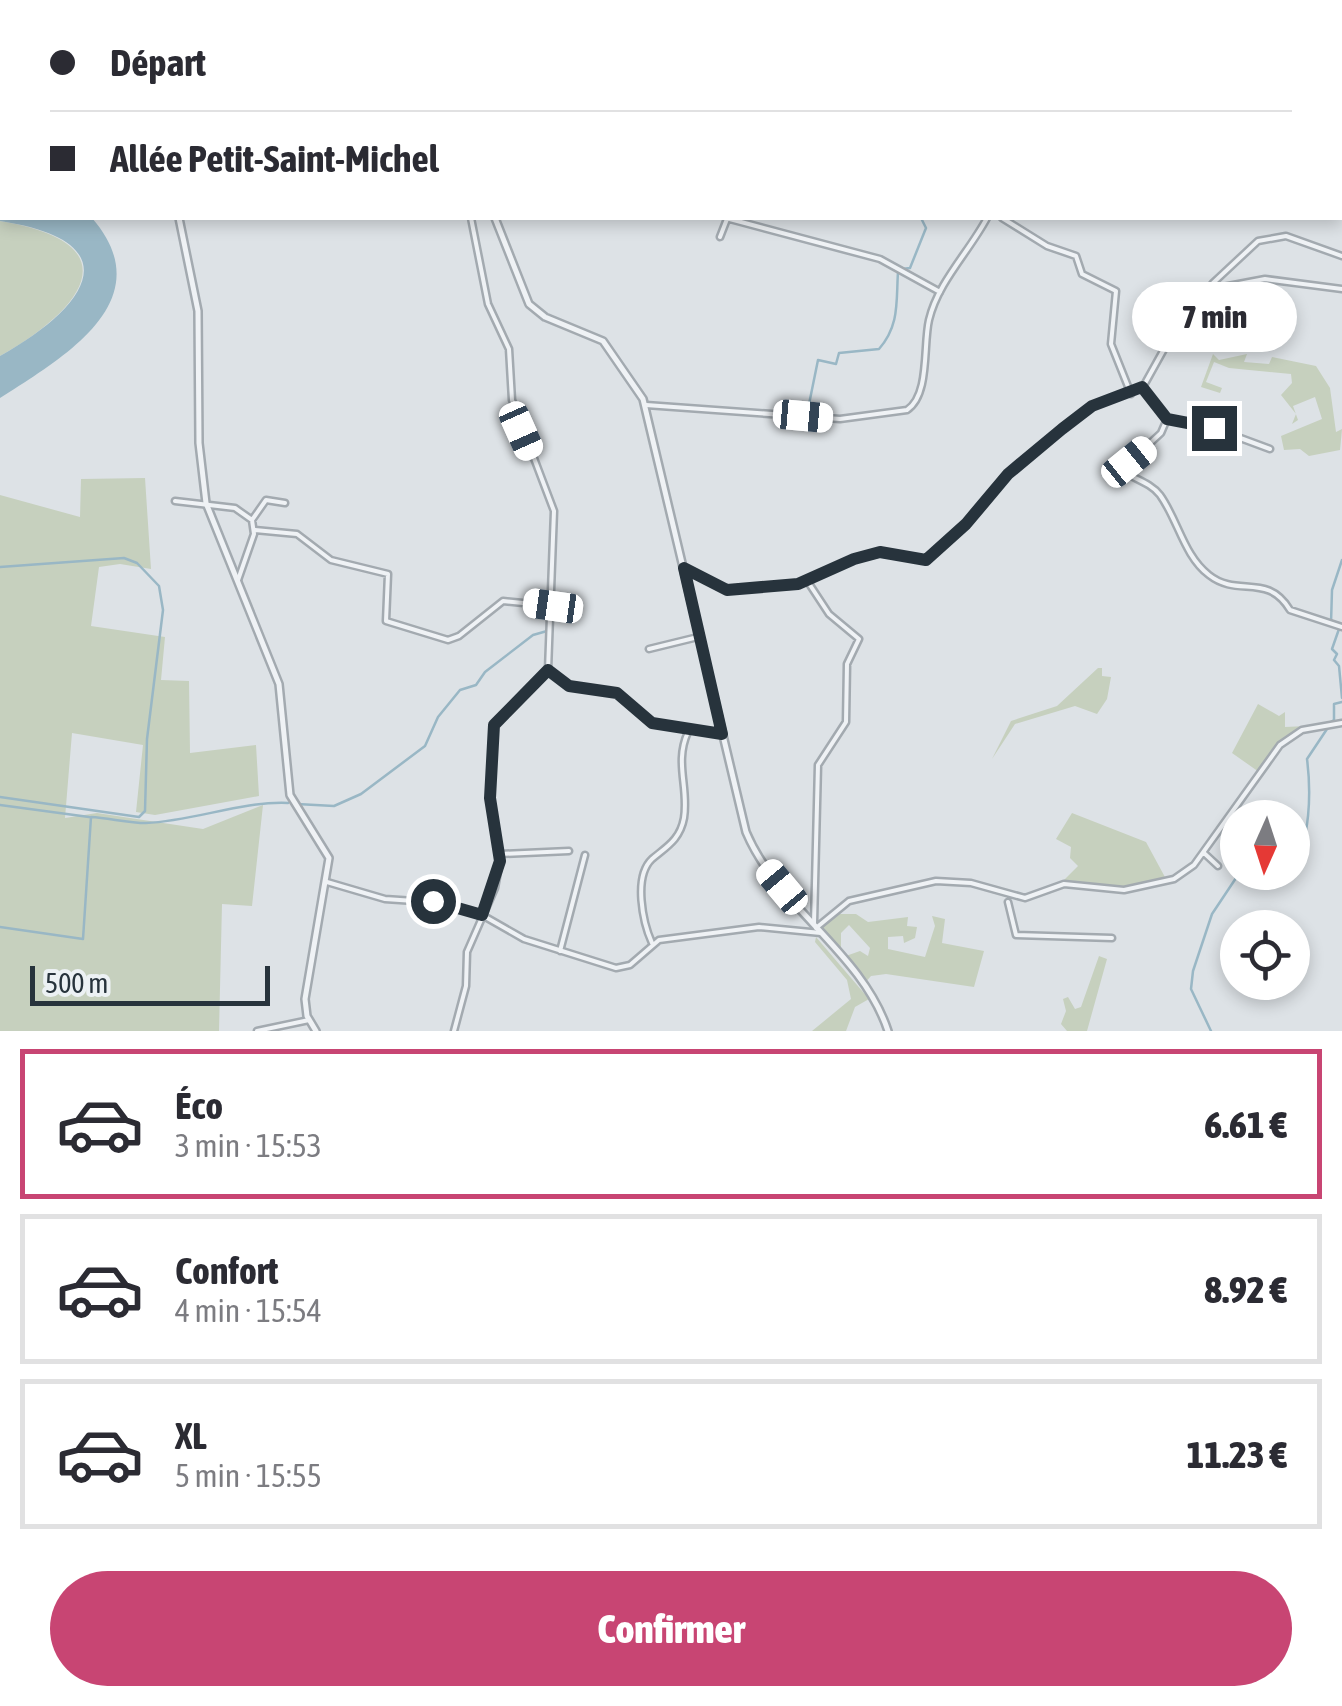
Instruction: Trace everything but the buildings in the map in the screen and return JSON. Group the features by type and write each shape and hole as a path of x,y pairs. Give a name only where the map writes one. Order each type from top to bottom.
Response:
{"street":[{"path":"179,220 198,311 199,456 206,504 279,684 290,795 329,858 305,999 309,1020 316,1031"},
{"path":"454,1031 466,986 467,952 494,888 500,854 490,798 494,725 548,670 553,606 554,511 512,400 509,349 488,304 471,220"},
{"path":"497,220 529,304 545,317 603,342 646,406 751,845 872,996 888,1031"},
{"path":"720,238 725,220"},
{"path":"733,220 880,260 940,292"},
{"path":"646,406 840,419 907,410 919,395 929,318 940,292 987,220"},
{"path":"1005,220 1047,246 1076,256 1082,274 1116,291 1111,344 1131,394"},
{"path":"684,568 727,590 808,582 854,559 877,553 926,560 971,518 1008,474 1071,421 1092,406 1142,387 1168,342 1224,268 1258,240 1274,236 1342,256"},
{"path":"1208,290 1265,279 1342,288"},
{"path":"1142,387 1167,419 1208,426 1270,449"},
{"path":"1167,419 1161,433 1120,470 1156,490 1202,568 1218,581 1272,590 1282,596 1290,610 1342,627"},
{"path":"252,520 266,500 285,503"},
{"path":"175,501 235,508 252,520 255,530 238,580"},
{"path":"255,530 297,534 330,560 388,574 386,621 439,640 459,636 503,601 553,606"},
{"path":"808,582 829,614 858,636 846,664 846,722 818,765 819,824 813,865 817,929"},
{"path":"649,649 700,636"},
{"path":"548,670 569,686 617,693 652,723 722,734"},
{"path":"327,882 386,899 433,901 482,915 514,934 622,968 652,943 736,928 817,929 849,901 923,883 954,880 1031,898 1064,884 1115,890 1151,886 1182,876 1204,852 1280,745 1302,730 1342,723"},
{"path":"652,943 641,912 642,896 648,867 653,858 670,849 684,818 679,763 689,731"},
{"path":"500,854 569,850"},
{"path":"1204,852 1218,866"},
{"path":"560,951 585,855"},
{"path":"992,888 1008,902 1016,935 1051,940 1112,938"},
{"path":"1008,902 1012,896"},
{"path":"257,1031 309,1020"}],"green space":[{"path":"0,221 42,231 68,245 81,261 82,279 55,318 0,356"},
{"path":"1213,354 1219,360 1247,354 1244,362 1269,364 1272,357 1316,366 1330,388 1336,432 1342,429 1340,450 1309,456 1300,449 1284,450 1281,436 1322,419 1315,397 1293,406 1296,414 1281,395 1292,383 1291,374 1229,368 1214,362 1206,382 1222,388 1220,393 1201,387"},
{"path":"145,478 151,569 120,564 99,567 91,626 165,637 161,680 189,681 190,753 256,745 259,796 155,815 136,812 143,745 72,733 65,818 97,813 203,829 263,805 252,906 222,904 219,1031 0,1031 0,495 80,517 81,479"},
{"path":"1102,668 1102,676 1111,677 1107,699 1097,714 1075,706 1015,724 992,759 1011,721 1057,706"},
{"path":"1258,704 1279,716 1285,712 1285,727 1307,726 1282,740 1259,772 1232,753"},
{"path":"1072,813 1146,842 1166,879 1123,888 1064,880 1078,866 1070,858 1071,847 1056,839"},
{"path":"839,914 856,914 868,922 908,917 907,926 917,927 915,938 904,943 903,936 888,937 888,949 925,957 935,926 932,916 945,919 942,943 984,951 974,987 886,974 871,976 864,984 843,957 860,951 868,956 870,948 849,925 841,933 841,954 820,929"},
{"path":"816,937 869,999 855,1007 846,1031 812,1031 851,999 847,980 815,942"},
{"path":"1099,956 1107,959 1087,1031 1067,1031 1061,1024 1066,1011 1063,999 1068,997 1075,1009 1081,1007"}],"water":[{"path":"93,220 111,248 117,275 111,300 97,323 76,345 0,398 0,356 55,318 73,298 83,278 82,260 69,244 42,231 0,221"}],"waterway":[{"path":"902,269 910,268 926,228 922,220"},
{"path":"807,414 818,360 836,364 839,353 879,349 886,340 896,312 898,272"},
{"path":"0,567 124,558 137,563 159,586 163,610 147,739 145,811 139,817 0,797"},
{"path":"1331,623 1332,590 1342,560"},
{"path":"1339,629 1332,649 1337,654 1334,660 1339,666 1342,698"},
{"path":"297,804 334,806 361,794 425,746 438,717 460,690 476,685 485,672 533,635 547,631"},
{"path":"1329,723 1334,720 1334,704 1342,702"},
{"path":"1309,800 1307,759 1327,729"},
{"path":"0,927 83,939 91,817 146,823 252,805 288,803"},
{"path":"0,805 89,817"},
{"path":"1211,1031 1191,989 1193,971 1212,914 1228,890"}],"route":[{"path":"433,901 482,915 500,861 490,798 494,725 502,712 548,670 569,686 617,693 652,723 722,734 684,568 727,590 798,584 880,552 926,560 966,524 1008,474 1062,429 1092,406 1142,387 1167,419 1214,428"}]}
